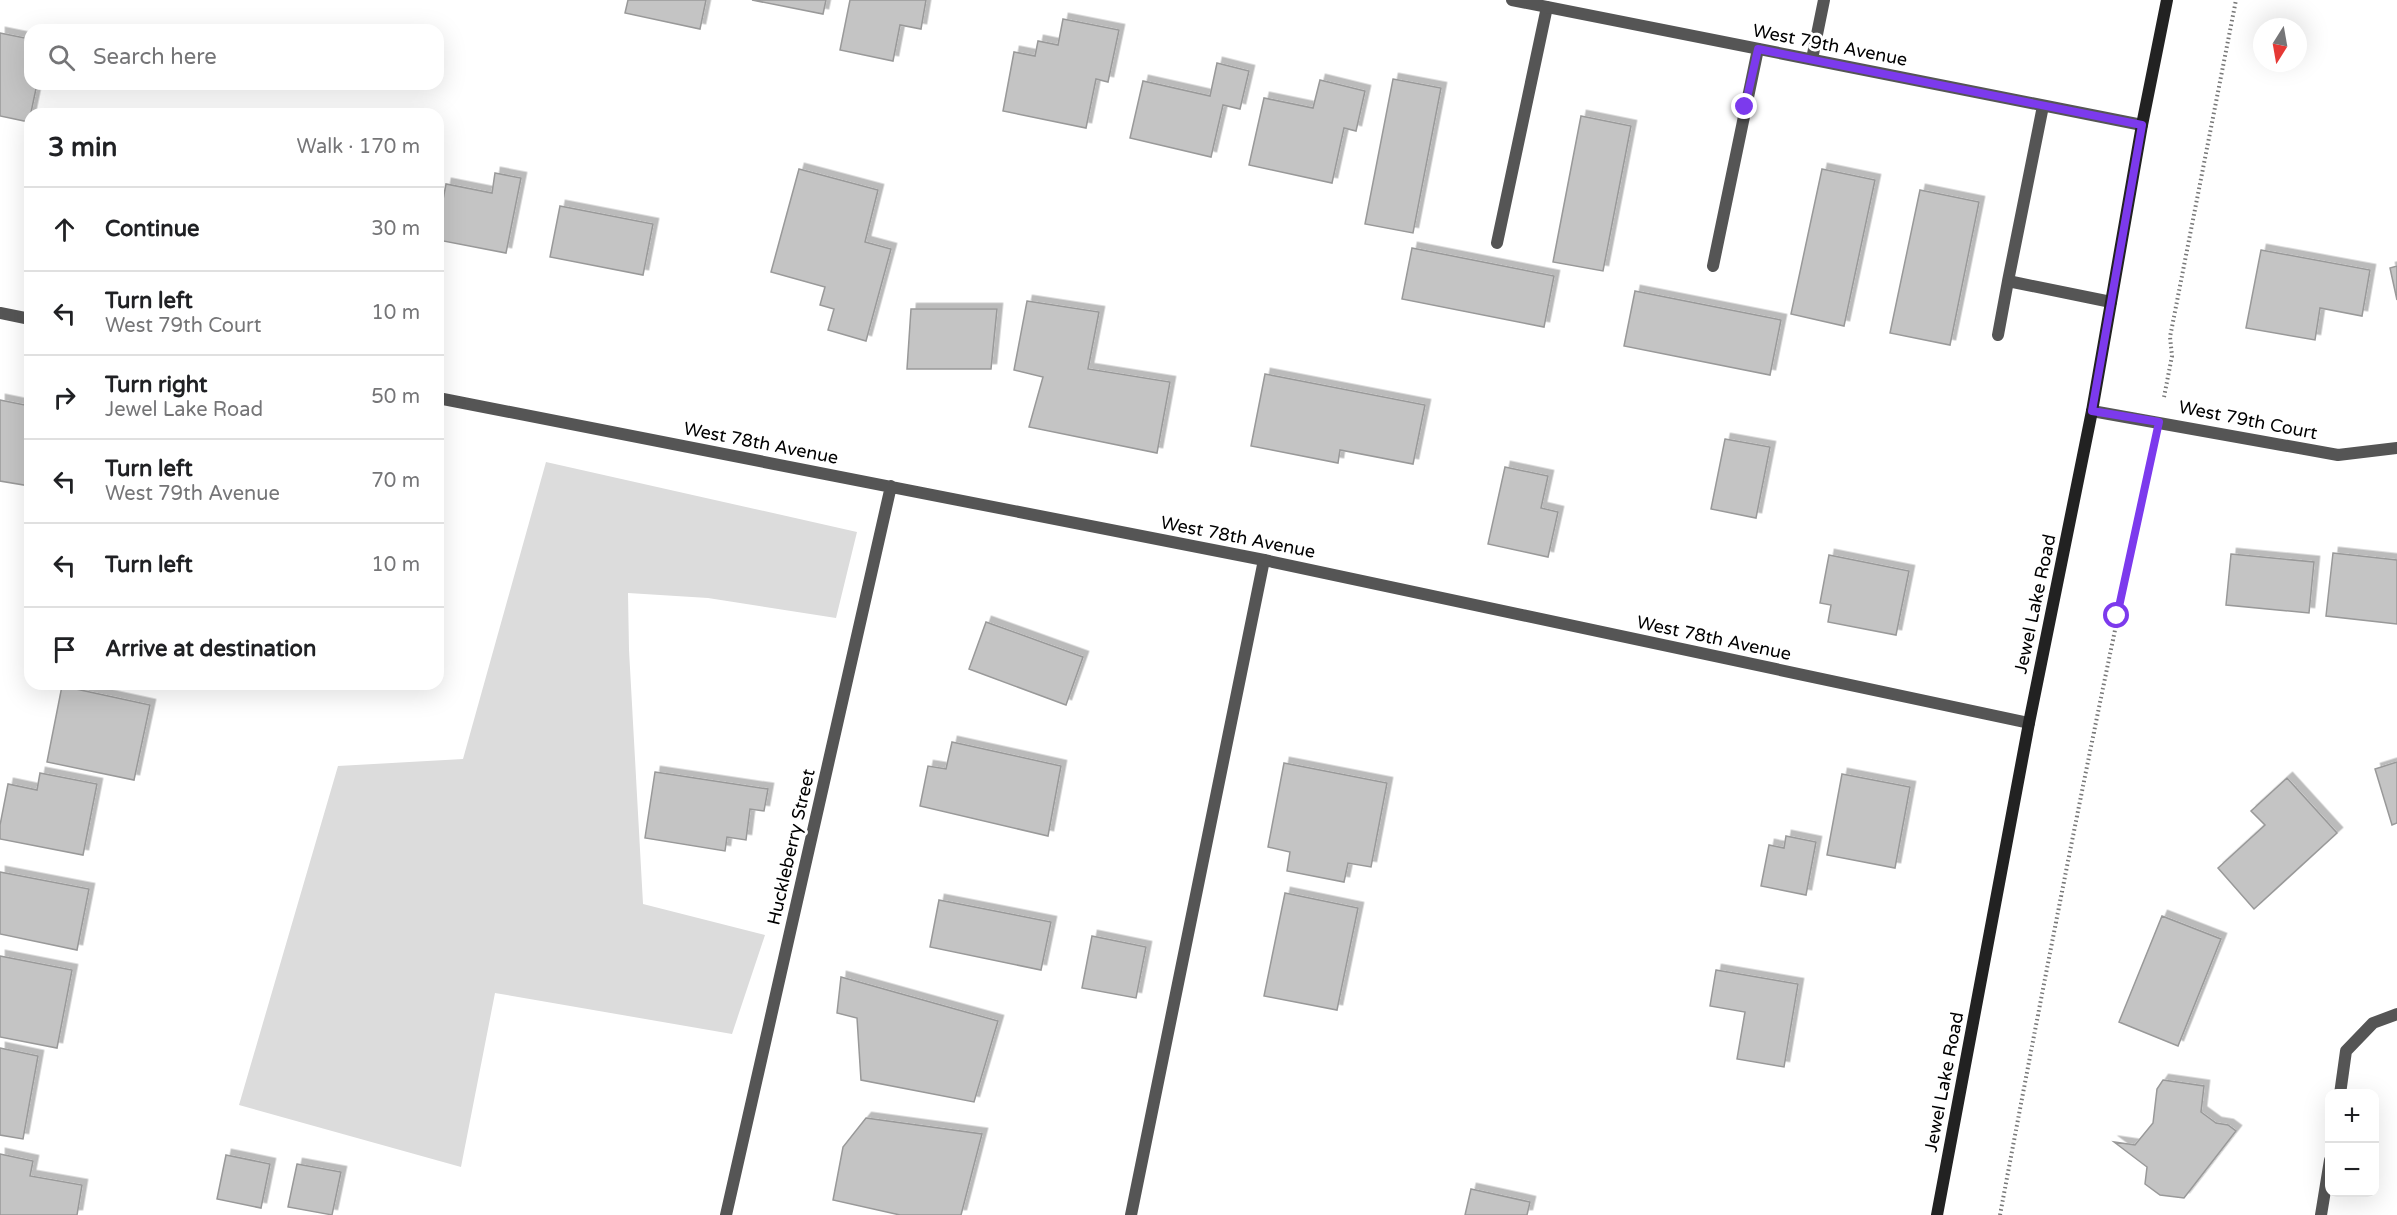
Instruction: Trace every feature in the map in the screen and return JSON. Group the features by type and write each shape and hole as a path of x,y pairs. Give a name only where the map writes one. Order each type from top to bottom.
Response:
{"main road":[{"name":"Jewel Lake Road","path":"1937,1215 2029,723 2092,411 2142,125 2167,0"}],"street":[{"name":"West 79th Avenue","path":"1512,0 2142,125"},
{"path":"1812,59 1824,0"},
{"path":"1497,243 1547,7"},
{"path":"1713,266 1758,49"},
{"path":"1998,335 2043,106"},
{"path":"2008,281 2111,302"},
{"path":"0,313 24,318"},
{"name":"West 78th Avenue","path":"444,399 1264,560 2029,723"},
{"name":"West 79th Court","path":"2092,411 2338,455 2397,448"},
{"name":"Huckleberry Street","path":"726,1215 891,486"},
{"path":"1131,1215 1264,560"},
{"path":"2341,1089 2346,1052 2373,1023 2397,1014"},
{"path":"2321,1215 2325,1191"}],"path":[{"path":"2000,1215 2063,883 2172,356 2170,337 2236,0"}],"shaded area":[{"path":"546,462 857,532 836,618 708,598 628,593 643,904 765,935 732,1034 495,993 461,1167 239,1105 338,766 463,759"}],"building":[{"path":"628,0 706,0 700,29 625,13"},
{"path":"752,0 826,0 823,14"},
{"path":"850,0 926,0 921,29 900,25 893,61 840,50"},
{"path":"1063,19 1119,30 1108,82 1096,79 1086,128 1003,111 1014,52 1035,56 1038,41 1058,45"},
{"path":"0,33 24,38 24,90 36,90 32,108 24,108 24,121 0,116"},
{"path":"1217,63 1249,71 1240,109 1223,105 1211,157 1130,138 1143,81 1210,96"},
{"path":"1393,79 1441,88 1413,233 1365,224"},
{"path":"1320,80 1365,91 1356,131 1344,128 1332,183 1249,165 1264,98 1313,108"},
{"path":"1581,116 1631,126 1603,271 1553,262"},
{"path":"799,169 878,190 865,242 891,249 866,341 828,330 834,309 820,305 825,287 771,272"},
{"path":"1822,169 1875,180 1844,326 1791,314"},
{"path":"495,173 521,178 506,253 444,241 446,184 492,193"},
{"path":"1920,190 1979,202 1950,345 1890,333"},
{"path":"560,206 653,224 643,275 550,257"},
{"path":"1412,248 1554,276 1544,327 1402,299"},
{"path":"2261,250 2370,270 2362,316 2320,308 2315,340 2246,328"},
{"path":"2397,266 2397,300 2390,268"},
{"path":"1635,291 1781,320 1770,375 1624,346"},
{"path":"1027,301 1099,312 1088,369 1170,382 1157,453 1029,427 1043,377 1014,370"},
{"path":"911,309 997,309 991,369 907,369"},
{"path":"1265,374 1425,405 1413,464 1340,450 1338,463 1251,446"},
{"path":"0,400 24,405 24,485 0,481"},
{"path":"1725,439 1770,447 1756,518 1711,509"},
{"path":"1505,467 1548,476 1541,508 1558,512 1548,557 1488,544"},
{"path":"2333,553 2397,560 2397,624 2326,616"},
{"path":"2231,554 2314,562 2309,613 2226,605"},
{"path":"1829,555 1909,571 1896,635 1828,622 1831,605 1820,603"},
{"path":"986,622 1083,657 1066,705 969,669"},
{"path":"61,690 81,690 150,705 134,780 47,762"},
{"path":"952,742 1061,766 1048,836 920,806 928,766 946,769"},
{"path":"2397,762 2397,823 2392,825 2375,769"},
{"path":"1284,763 1387,783 1371,867 1348,863 1344,882 1287,871 1290,852 1268,847"},
{"path":"655,772 768,789 764,811 750,809 746,840 727,837 725,851 645,838"},
{"path":"40,773 97,784 83,855 0,839 0,825 8,784 37,790"},
{"path":"1842,774 1910,787 1895,868 1827,855"},
{"path":"2287,778 2337,833 2254,909 2218,868 2265,825 2251,811"},
{"path":"1786,836 1816,842 1806,895 1761,886 1769,845 1784,848"},
{"path":"0,872 89,889 77,950 0,934"},
{"path":"1285,893 1358,908 1337,1010 1264,996"},
{"path":"939,900 1051,922 1041,970 930,947"},
{"path":"2162,916 2221,939 2178,1046 2119,1022"},
{"path":"1092,936 1146,947 1136,998 1082,988"},
{"path":"0,956 72,970 57,1048 0,1037"},
{"path":"1716,970 1798,984 1784,1067 1737,1059 1745,1012 1710,1006"},
{"path":"841,977 998,1021 974,1102 861,1080 857,1018 837,1013"},
{"path":"0,1048 38,1056 23,1139 0,1135"},
{"path":"2163,1080 2204,1086 2201,1112 2216,1123 2228,1125 2236,1131 2184,1198 2160,1195 2145,1184 2147,1167 2114,1142 2135,1145 2153,1123 2157,1089"},
{"path":"866,1118 982,1134 961,1215 900,1215 833,1200 843,1147"},
{"path":"0,1154 33,1161 30,1176 82,1185 77,1215 0,1215"},
{"path":"226,1155 270,1164 261,1208 217,1199"},
{"path":"297,1164 341,1172 332,1215 288,1207"},
{"path":"1471,1189 1530,1202 1527,1215 1465,1215"}],"route":[{"path":"1745,107 1758,49 2142,125 2092,411 2159,422 2117,616"}]}
